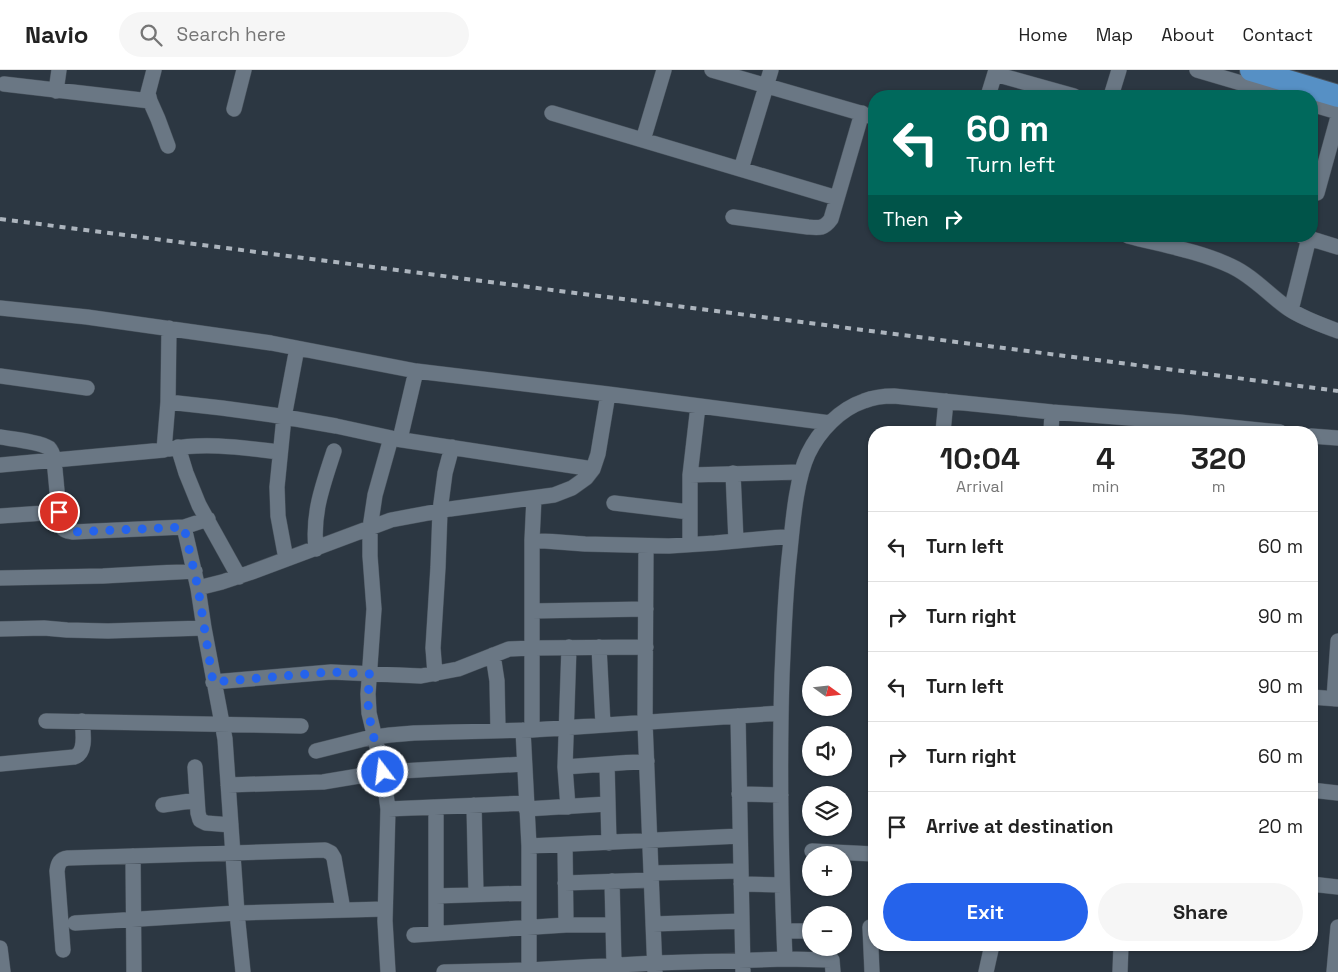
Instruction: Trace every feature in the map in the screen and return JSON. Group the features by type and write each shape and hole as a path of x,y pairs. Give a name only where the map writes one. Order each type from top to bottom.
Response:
{"highway":[{"path":"1251,70 1318,90"},
{"path":"1301,70 1338,81"},
{"path":"1318,90 1338,96"}],"street":[{"path":"56,91 59,70"},
{"path":"154,70 148,93 168,146"},
{"path":"234,109 244,70"},
{"path":"643,140 664,70"},
{"path":"712,70 868,115 831,219 827,225 819,228 733,217"},
{"path":"741,169 771,70"},
{"path":"1114,90 1119,70"},
{"path":"1197,70 1264,90"},
{"path":"990,90 996,72 1054,90"},
{"path":"4,84 150,101"},
{"path":"1318,106 1338,112"},
{"path":"552,113 837,198"},
{"path":"1318,189 1338,117"},
{"path":"1318,241 1338,247"},
{"path":"1151,242 1202,255 1232,266 1304,318 1338,331"},
{"path":"1291,310 1304,242"},
{"path":"0,308 87,317 271,342 416,371 830,423"},
{"path":"169,328 168,402 171,448 199,504 239,576"},
{"path":"286,559 278,516 277,487 284,417 297,348"},
{"path":"388,972 386,909 388,810 383,772 369,713 368,694 374,609 370,528 376,495 396,438 416,371"},
{"path":"0,376 87,388"},
{"path":"198,588 316,549 391,520 440,511 554,496 572,488 586,478 593,468 598,454 608,394"},
{"path":"785,959 782,885 781,712 785,589 791,536 802,472 816,439 830,423 847,409 864,401 894,396 1216,426"},
{"path":"944,426 946,401"},
{"path":"168,402 284,417 396,438 593,468"},
{"path":"690,544 690,474 698,406"},
{"path":"1051,426 1052,412"},
{"path":"0,437 42,445 52,452 60,523 66,531 184,527 208,519"},
{"path":"1318,437 1338,438"},
{"path":"0,465 201,446 236,447 280,452"},
{"path":"435,674 433,648 440,511 445,473 452,447"},
{"path":"316,549 314,533 318,501 334,452"},
{"path":"690,474 802,472"},
{"path":"733,474 736,542"},
{"path":"529,971 530,846 524,764 532,648 534,498"},
{"path":"614,503 689,512"},
{"path":"0,516 59,512"},
{"path":"184,527 195,571 213,682 225,739 243,972"},
{"path":"532,540 586,544 669,546 791,536"},
{"path":"646,546 645,722 655,967"},
{"path":"0,578 103,576 195,571"},
{"path":"532,611 646,609"},
{"path":"0,629 108,630 204,628"},
{"path":"1318,698 1336,699 1338,641"},
{"path":"599,647 603,725"},
{"path":"213,682 331,672 421,676 458,669 479,662 493,654 509,650 646,647"},
{"path":"568,807 565,767 569,648"},
{"path":"493,654 497,681 498,730"},
{"path":"316,751 374,737 414,733 527,730 781,712"},
{"path":"738,716 742,966"},
{"path":"46,720 301,726"},
{"path":"0,764 79,756 83,743 82,721"},
{"path":"565,767 646,761"},
{"path":"228,785 323,782 383,772 524,764"},
{"path":"607,764 609,843"},
{"path":"195,767 200,820 206,823 231,825"},
{"path":"1318,791 1338,793"},
{"path":"739,794 781,795"},
{"path":"163,805 197,800"},
{"path":"388,810 474,805 568,807 608,804"},
{"path":"474,805 476,894"},
{"path":"436,807 436,933"},
{"path":"530,846 740,836"},
{"path":"565,845 566,925"},
{"path":"63,950 57,871 61,859 68,858 325,850 331,853 334,858 343,910"},
{"path":"852,853 868,854"},
{"path":"133,856 134,972"},
{"path":"565,883 612,881 651,876 741,878 782,885"},
{"path":"612,881 614,965"},
{"path":"1318,885 1338,886"},
{"path":"436,896 529,893"},
{"path":"75,923 237,913 386,909"},
{"path":"653,924 742,921"},
{"path":"414,934 566,925 613,925"},
{"path":"1334,972 1338,927"},
{"path":"784,931 802,931"},
{"path":"0,948 3,972"},
{"path":"871,951 872,972"},
{"path":"986,972 991,951"},
{"path":"1120,972 1121,951"},
{"path":"444,972 569,970 614,965 655,967 742,966 785,959 832,960"}],"railway":[{"path":"0,219 1338,391"}],"route":[{"path":"59,512 62,528 73,532 184,527 195,571 213,682 331,672 370,674 369,713 383,772"}]}
